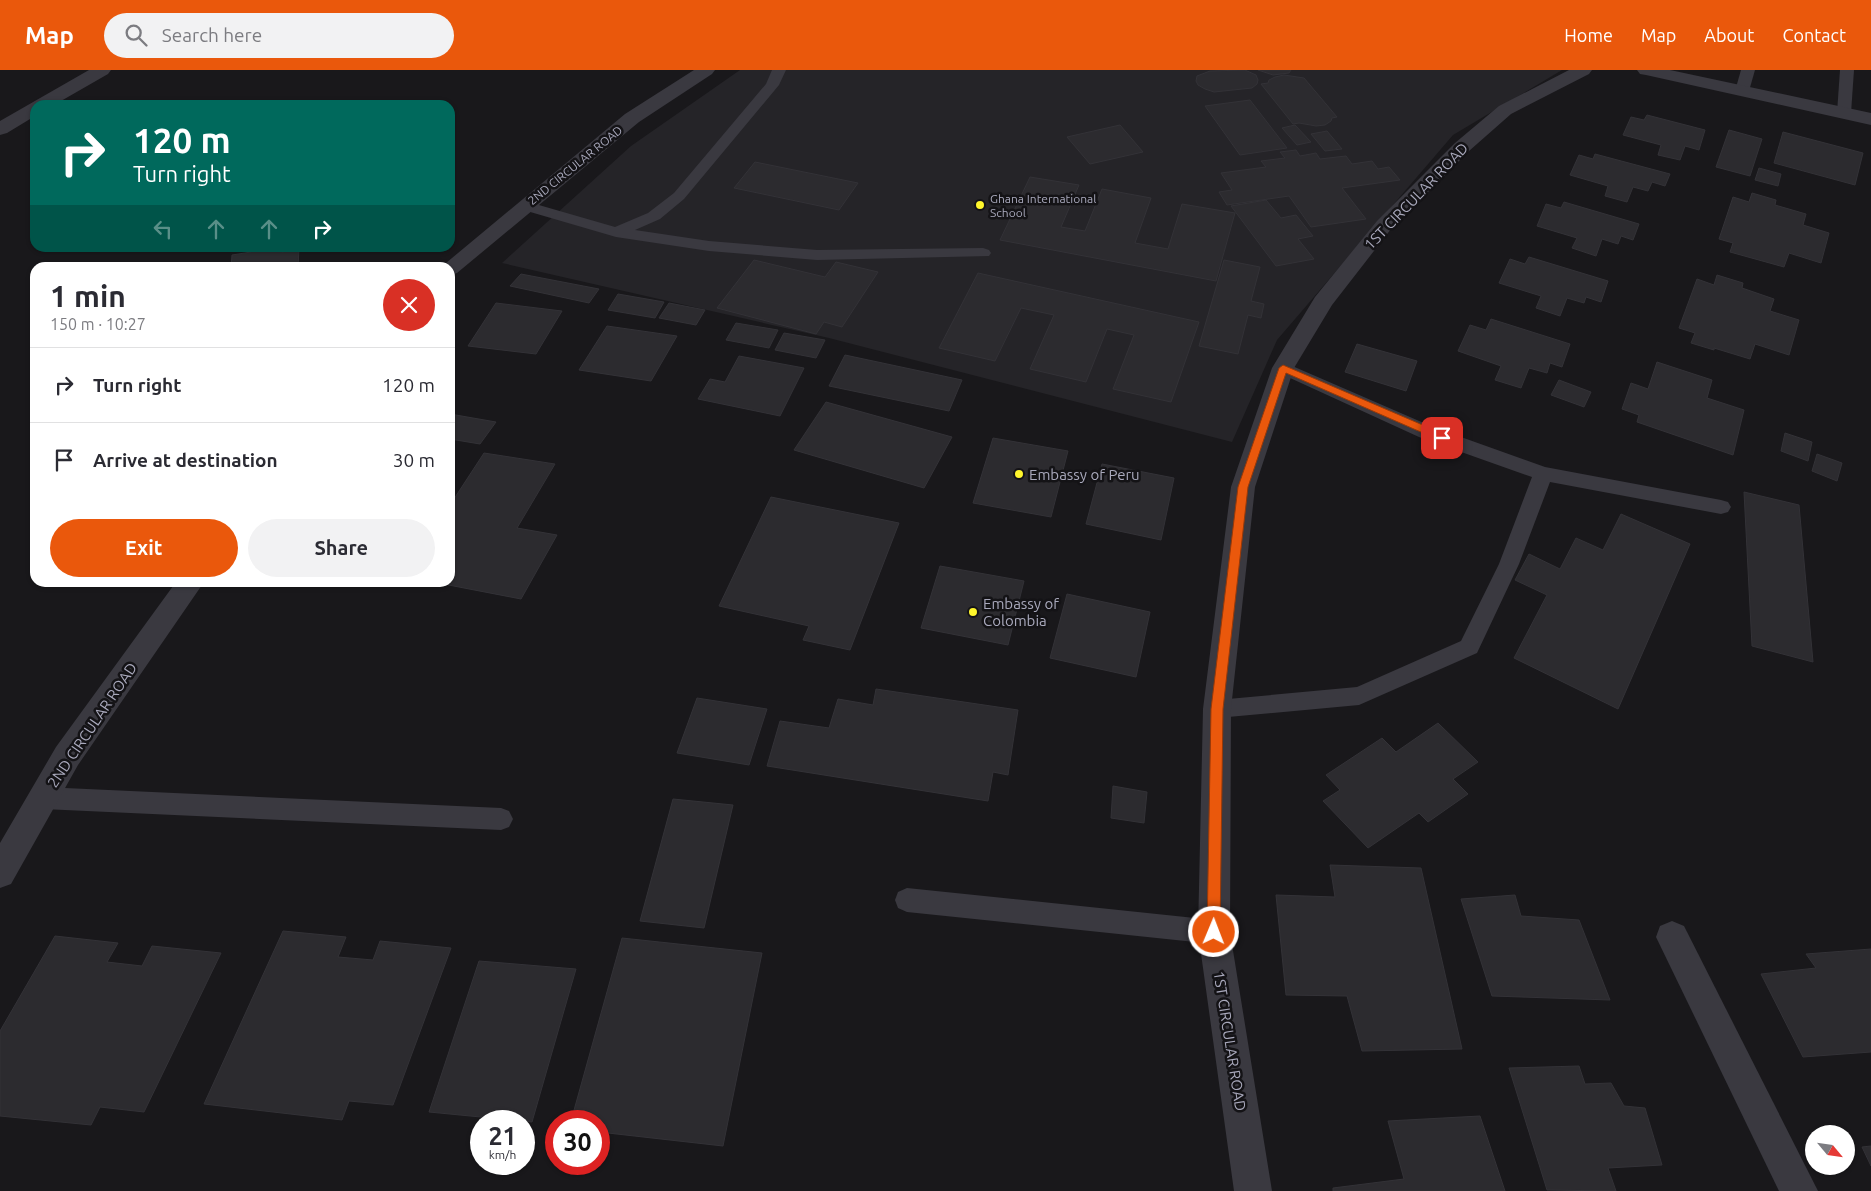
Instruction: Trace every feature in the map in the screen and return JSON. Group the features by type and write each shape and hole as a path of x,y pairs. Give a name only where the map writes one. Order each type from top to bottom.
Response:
{"street":[{"path":"50,100 102,70"},
{"name":"2ND CIRCULAR ROAD","path":"455,264 632,118 706,70"},
{"name":"1ST CIRCULAR ROAD","path":"1253,1191 1214,932 1217,709 1243,487 1283,368 1323,302 1384,225 1462,147 1505,110 1583,70"},
{"path":"1646,70 1871,119"},
{"path":"0,128 30,111"},
{"name":"2ND CIRCULAR ROAD","path":"0,873 67,756 187,587"},
{"path":"1672,937 1799,1191"}],"lane":[{"path":"616,232 654,216 679,196 772,85 779,70"},
{"path":"1742,91 1748,70"},
{"path":"1844,113 1847,70"},
{"path":"525,206 616,232 709,246 817,255 982,253"},
{"path":"1283,368 1426,432 1543,474 1721,507"},
{"path":"1217,709 1358,696 1469,647 1509,564 1543,474"},
{"path":"43,798 501,819"},
{"path":"907,900 1214,932"}],"shaded area":[{"name":"Ghana International School","path":"740,70 1562,70 1453,135 1277,340 1232,442 829,338 502,263 631,146"}],"building":[{"path":"1245,70 1256,75 1258,80 1257,84 1252,88 1214,92 1198,85 1196,81 1197,76 1210,71"},
{"path":"1258,70 1291,70 1289,73 1273,75"},
{"path":"1284,75 1304,78 1337,117 1332,118 1325,125 1293,124 1261,84 1268,83 1269,80 1275,77"},
{"path":"1250,100 1287,148 1240,155 1205,106"},
{"path":"1647,115 1705,130 1699,150 1685,146 1680,160 1658,155 1661,145 1623,135 1631,117 1644,120"},
{"path":"1120,125 1143,152 1090,164 1067,137"},
{"path":"1295,125 1311,142 1297,145 1282,128"},
{"path":"1729,130 1762,139 1750,176 1716,167"},
{"path":"1327,131 1342,149 1325,151 1311,134"},
{"path":"1783,132 1863,153 1855,185 1774,163"},
{"path":"1296,150 1300,156 1316,153 1320,159 1346,156 1352,164 1372,161 1378,169 1389,167 1400,180 1342,188 1366,219 1311,227 1289,196 1227,205 1219,192 1232,190 1221,173 1266,167 1261,161 1285,158 1280,152"},
{"path":"1595,154 1670,174 1665,186 1652,182 1648,191 1633,187 1627,202 1605,196 1608,186 1570,175 1579,155 1593,159"},
{"path":"755,162 858,183 839,210 734,188"},
{"path":"1759,168 1781,174 1778,186 1755,180"},
{"path":"1030,177 1079,185 1061,227 1085,231 1102,189 1151,198 1135,243 1168,249 1182,204 1235,213 1216,281 1000,240"},
{"path":"1752,193 1776,200 1775,205 1806,214 1803,225 1829,233 1821,263 1789,253 1784,267 1730,252 1733,243 1719,239 1733,197 1749,202"},
{"path":"1266,200 1281,218 1296,215 1313,236 1298,239 1314,259 1276,266 1231,206"},
{"path":"1564,202 1639,224 1633,240 1621,236 1618,244 1602,239 1596,256 1572,248 1577,238 1537,226 1546,204 1561,208"},
{"path":"251,252 299,252 298,262 231,262 232,255"},
{"path":"1529,257 1608,281 1601,302 1586,297 1584,303 1567,298 1560,316 1536,308 1541,296 1499,283 1510,259 1525,264"},
{"path":"754,260 825,277 836,262 878,272 842,327 824,322 816,334 717,308"},
{"path":"1224,260 1260,267 1251,301 1264,304 1261,318 1248,315 1238,354 1199,346"},
{"path":"978,273 1199,322 1171,402 1113,389 1134,335 1107,329 1086,382 1030,369 1054,315 1021,308 995,361 939,348"},
{"path":"521,274 599,289 589,303 510,286"},
{"path":"1717,275 1743,283 1742,288 1774,299 1770,311 1799,320 1789,355 1755,344 1750,359 1691,343 1695,333 1679,328 1697,279 1714,285"},
{"path":"618,294 664,302 655,318 608,310"},
{"path":"496,303 562,311 536,354 468,346"},
{"path":"669,303 705,310 696,325 659,318"},
{"path":"1491,319 1570,344 1562,367 1550,363 1547,373 1529,368 1521,388 1495,380 1501,366 1458,351 1470,325 1486,330"},
{"path":"736,323 778,330 769,348 726,340"},
{"path":"607,326 677,336 651,381 579,370"},
{"path":"784,333 825,340 816,358 775,350"},
{"path":"1357,344 1417,361 1406,391 1345,372"},
{"path":"845,355 962,380 949,411 829,386"},
{"path":"739,356 804,368 780,416 698,399 710,379 725,382"},
{"path":"1657,362 1712,380 1707,398 1744,410 1733,455 1637,422 1639,415 1622,409 1631,383 1648,389"},
{"path":"1559,380 1591,392 1584,407 1551,395"},
{"path":"826,402 952,437 924,488 794,450"},
{"path":"455,415 496,422 480,444 455,440"},
{"path":"1785,433 1812,442 1808,461 1781,451"},
{"path":"993,438 1068,451 1051,517 973,503"},
{"path":"484,453 555,464 517,528 557,535 521,599 455,586 455,497"},
{"path":"1817,454 1842,463 1837,481 1812,471"},
{"path":"1102,464 1174,478 1161,540 1086,524"},
{"path":"1744,492 1799,505 1813,662 1752,646"},
{"path":"771,497 899,523 850,650 803,640 809,626 719,606"},
{"path":"1621,514 1690,544 1618,709 1514,658 1547,595 1515,580 1529,554 1560,569 1576,538 1603,550"},
{"path":"940,566 1024,581 1008,645 921,628"},
{"path":"1067,594 1150,612 1136,677 1050,658"},
{"path":"876,689 1018,710 1008,775 993,772 988,801 767,766 780,721 829,728 838,699 873,705"},
{"path":"697,698 767,709 749,765 677,753"},
{"path":"1438,723 1478,762 1453,779 1468,794 1428,822 1419,813 1368,848 1323,801 1340,790 1326,775 1382,738 1396,752"},
{"path":"1113,786 1147,792 1144,823 1111,818"},
{"path":"673,799 733,805 704,928 640,921"},
{"path":"1330,865 1421,868 1462,1049 1362,1051 1347,996 1286,995 1276,895 1335,897"},
{"path":"1515,895 1521,916 1579,920 1610,1000 1492,996 1461,899"},
{"path":"283,931 346,937 338,957 373,960 380,941 451,948 393,1105 349,1101 342,1120 204,1104"},
{"path":"55,936 118,943 107,962 142,966 152,946 221,953 144,1112 100,1107 91,1125 0,1116 0,1031"},
{"path":"622,938 762,953 723,1146 610,1133 610,1110 574,1110"},
{"path":"1871,949 1871,1052 1803,1057 1761,974 1816,968 1806,954"},
{"path":"479,961 576,969 535,1112 535,1110 470,1110 470,1116 429,1112"},
{"path":"1579,1066 1585,1084 1611,1083 1624,1106 1645,1108 1662,1165 1608,1168 1616,1191 1547,1190 1509,1068"},
{"path":"1480,1116 1505,1191 1333,1191 1333,1188 1404,1179 1388,1121"},
{"path":"1871,1146 1871,1166 1862,1147"}],"place":[{"name":"Ghana International School","path":"980,205"},
{"name":"Embassy of Peru","path":"1019,474"},
{"name":"Embassy of Colombia","path":"973,612"}],"route":[{"path":"1214,932 1217,709 1243,487 1283,368 1442,438"}]}
